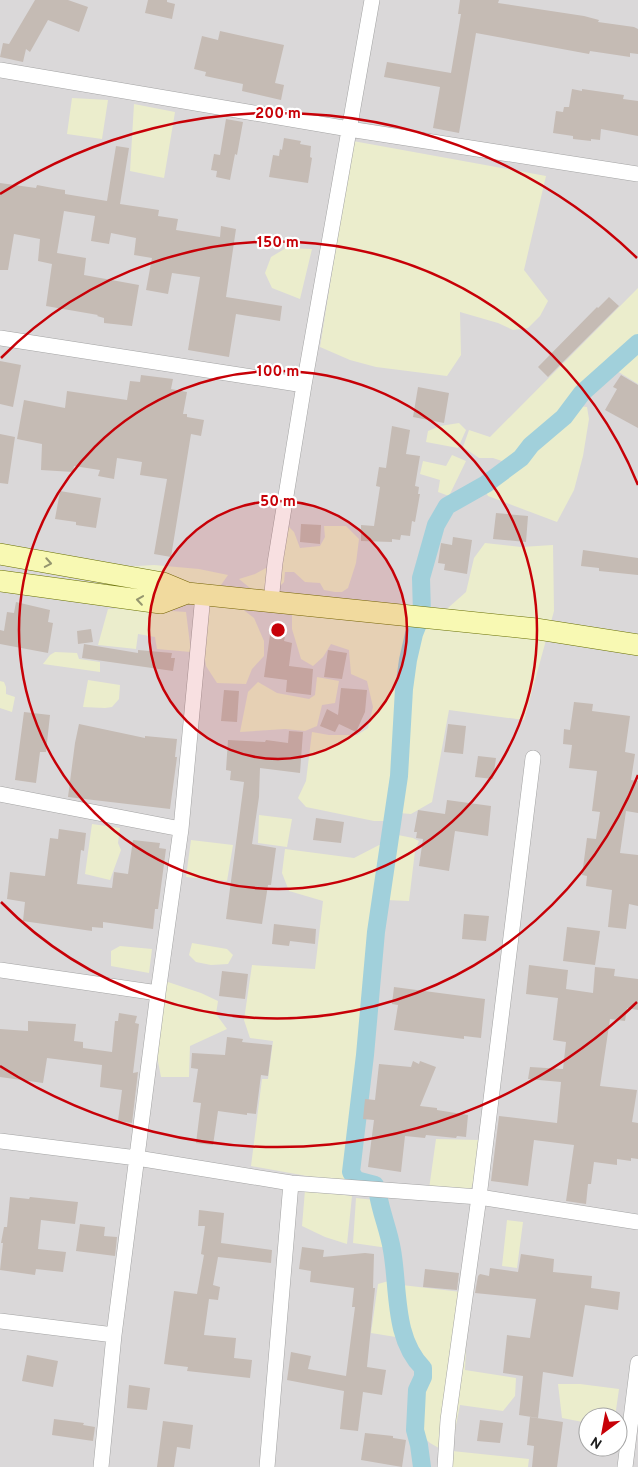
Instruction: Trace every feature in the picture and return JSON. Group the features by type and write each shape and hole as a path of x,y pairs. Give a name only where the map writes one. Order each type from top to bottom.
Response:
{"street":[{"path":"271,602 275,563 304,385 372,0"},
{"path":"0,70 349,129 638,174"},
{"path":"0,338 304,385"},
{"path":"0,554 163,583 195,594 537,629 638,645"},
{"path":"0,581 161,603 195,594"},
{"path":"100,1467 114,1335 181,829 195,594"},
{"path":"445,1467 448,1420 479,1197 533,758"},
{"path":"0,794 181,829"},
{"path":"0,970 158,993"},
{"path":"0,1141 137,1158 291,1183 479,1197 638,1222"},
{"path":"267,1467 291,1183"},
{"path":"0,1321 114,1335"},
{"path":"625,1467 638,1363"}],"shaded area":[{"path":"0,0 638,0 638,1467 0,1467"}],"green space":[{"path":"72,98 108,100 102,139 67,134"},
{"path":"134,104 175,112 164,178 130,171"},
{"path":"353,141 546,176 524,270 548,301 540,316 528,328 513,330 498,323 460,312 461,355 447,376 376,367 350,360 320,347"},
{"path":"286,248 312,249 300,299 272,288 265,273 271,257"},
{"path":"638,288 638,335 611,355 555,417 516,454 502,461 493,458 479,458 463,447 469,430 490,437"},
{"path":"638,353 638,384 617,371"},
{"path":"578,406 587,407 589,419 583,456 574,490 557,522 488,496 485,490 525,458"},
{"path":"459,423 466,430 458,448 426,442 428,431 440,426"},
{"path":"452,455 466,461 449,496 438,492 440,480 420,474 423,461 446,466"},
{"path":"288,526 294,532 300,548 320,546 325,537 324,526 346,526 359,539 356,563 348,588 342,592 324,590 320,583 305,582 294,572 285,572 284,582 264,596 239,579 266,568 271,568"},
{"path":"485,543 521,547 553,545 554,611 524,720 449,710 432,802 411,814 399,813 396,821 374,821 306,807 298,798 306,781 312,732 329,735 357,735 368,728 373,707 367,681 351,674 349,650 331,644 323,657 313,666 301,659 292,629 292,611 440,615 466,592 474,558"},
{"path":"154,565 199,569 228,575 214,595 121,567"},
{"path":"213,603 237,605 254,618 264,641 264,656 252,669 246,684 217,683 206,666 202,638 205,613"},
{"path":"127,608 186,612 191,652 157,649 155,637 138,634 136,649 98,645 108,609"},
{"path":"55,652 77,653 79,659 100,662 100,672 43,664"},
{"path":"317,677 339,681 335,703 322,705 317,726 305,731 285,729 240,732 248,692 258,682 277,693 309,699 315,695"},
{"path":"88,680 120,685 119,699 112,707 83,707"},
{"path":"0,681 4,682 6,694 15,697 12,712 0,708"},
{"path":"259,815 292,819 287,847 258,843"},
{"path":"92,824 120,828 118,843 121,850 110,880 85,874"},
{"path":"393,834 419,841 415,851 409,901 386,900"},
{"path":"191,840 233,845 227,881 186,877"},
{"path":"383,843 356,1120 346,1183 251,1166 262,1079 268,1079 273,1041 250,1038 244,1020 252,965 315,969 323,901 289,891 282,873 285,849 354,858"},
{"path":"192,943 227,949 233,955 228,964 211,965 196,962 189,955"},
{"path":"120,946 152,949 149,973 111,966 111,951"},
{"path":"165,981 218,1001 216,1014 227,1029 190,1046 189,1077 161,1077 156,1051"},
{"path":"436,1139 479,1140 473,1183 469,1194 429,1189"},
{"path":"305,1190 352,1196 347,1244 325,1237 302,1226"},
{"path":"356,1198 375,1200 388,1248 353,1243"},
{"path":"507,1220 523,1222 517,1268 502,1266"},
{"path":"392,1280 395,1309 402,1338 371,1333 378,1284"},
{"path":"402,1285 461,1292 467,1326 465,1370 516,1378 515,1396 503,1411 460,1405 453,1440 444,1451 430,1443 417,1431 423,1383 428,1370 425,1358 405,1324 399,1293"},
{"path":"558,1384 580,1384 619,1389 616,1407 578,1407 578,1421 562,1418"},
{"path":"452,1451 529,1459 528,1467 449,1467"}],"building":[{"path":"35,0 68,0 88,7 79,32 48,20 30,52 26,49 23,62 0,57 3,43 9,44"},
{"path":"148,0 167,0 167,2 175,4 172,19 145,13"},
{"path":"460,0 499,0 498,3 584,16 599,20 598,22 634,27 638,29 638,54 630,53 630,57 590,51 589,54 476,33 459,133 433,128 440,87 384,77 387,62 451,73 461,14 458,14"},
{"path":"220,31 284,45 275,83 284,85 281,100 242,91 243,84 205,76 206,72 194,69 202,36 218,40"},
{"path":"572,89 624,95 623,99 638,101 638,136 601,129 600,140 591,139 591,141 573,139 573,136 553,133 556,111 563,112 564,107 569,107"},
{"path":"226,119 243,122 230,180 216,177 217,171 211,170 214,154 220,155"},
{"path":"284,138 301,141 300,144 311,146 310,157 312,158 308,183 269,177 273,155 279,156"},
{"path":"116,146 129,148 120,204 159,210 158,216 178,219 176,230 220,237 221,226 236,229 226,297 282,306 280,321 236,314 229,357 188,350 200,277 172,273 168,294 146,290 152,258 134,255 136,238 111,233 109,244 91,241 95,216 64,211 57,253 86,258 84,275 139,285 132,326 104,323 104,318 98,315 46,306 52,264 38,261 40,239 14,234 8,270 0,270 0,183 36,188 37,185 65,190 65,194 107,201"},
{"path":"609,297 619,306 548,377 538,367"},
{"path":"0,361 21,365 13,407 0,404"},
{"path":"141,375 173,379 171,389 187,392 183,414 187,414 187,417 204,420 201,436 191,434 171,557 154,554 167,479 140,475 142,462 117,458 114,479 98,476 100,470 74,466 73,472 41,470 42,444 17,439 24,400 65,408 67,391 127,400 130,381 140,382"},
{"path":"621,375 638,385 638,428 605,410 617,389 613,387"},
{"path":"418,387 449,393 444,423 413,417"},
{"path":"392,426 410,430 406,454 420,456 415,486 419,487 418,494 420,494 415,522 412,521 410,536 401,535 400,540 392,539 392,542 361,541 361,525 374,526 380,487 376,486 379,467 386,468"},
{"path":"0,434 15,437 8,484 0,483"},
{"path":"60,491 101,498 96,528 76,525 76,522 55,519"},
{"path":"496,513 528,516 526,542 493,539"},
{"path":"301,524 321,525 320,544 300,542"},
{"path":"453,537 472,540 467,574 444,570 445,564 438,563 441,543 452,545"},
{"path":"583,550 638,558 638,575 599,571 599,568 581,566"},
{"path":"16,602 50,610 48,622 53,623 48,653 0,644 0,630 4,631 7,612 14,613"},
{"path":"91,629 93,642 78,644 77,631"},
{"path":"270,635 285,637 284,641 292,643 289,666 313,669 311,695 286,692 287,680 264,677"},
{"path":"84,644 138,653 138,650 172,653 171,658 175,658 173,671 82,658"},
{"path":"328,650 347,653 342,679 324,677"},
{"path":"341,688 367,690 365,712 356,732 339,724 335,732 320,726 327,709 338,715"},
{"path":"224,690 239,691 237,722 221,721"},
{"path":"574,702 593,704 592,711 630,716 625,752 635,754 631,780 638,781 638,813 626,811 620,853 638,855 638,906 629,904 626,929 608,927 612,890 586,886 587,876 582,875 587,838 596,839 600,812 592,811 597,771 569,768 572,745 563,744 564,729 570,730"},
{"path":"24,712 50,715 46,752 40,752 36,783 15,780"},
{"path":"79,724 145,738 145,736 177,739 175,757 177,757 170,809 68,797"},
{"path":"448,724 466,726 463,754 444,752"},
{"path":"289,731 303,732 300,773 260,768 259,797 252,844 276,848 271,885 268,885 262,924 226,919 244,782 230,780 231,771 226,770 228,740 265,742 266,740 288,743"},
{"path":"478,756 496,758 493,779 475,777"},
{"path":"447,800 491,806 488,836 455,831 449,871 419,866 423,839 416,838 417,832 414,832 418,810 445,814"},
{"path":"316,818 344,822 341,843 313,840"},
{"path":"59,829 86,833 84,851 81,850 77,884 112,888 114,872 128,874 133,840 160,843 159,848 166,849 158,909 155,909 153,929 103,922 103,928 92,927 92,931 23,921 25,902 7,899 10,872 45,876 50,838 58,839"},
{"path":"464,914 489,916 486,941 462,939"},
{"path":"274,924 316,929 315,944 290,941 289,946 272,944"},
{"path":"567,927 600,931 595,965 563,961"},
{"path":"529,965 568,970 566,989 593,993 595,967 615,969 614,976 638,979 638,1010 627,1008 625,1021 610,1019 600,1086 637,1090 632,1122 638,1123 638,1159 631,1158 631,1161 617,1159 617,1165 594,1162 591,1184 588,1184 586,1204 566,1201 574,1145 534,1140 528,1186 491,1181 499,1116 557,1123 561,1082 528,1079 530,1067 563,1069 566,1042 553,1040 558,998 526,994"},
{"path":"222,971 248,974 245,999 219,996"},
{"path":"394,987 485,999 481,1038 464,1036 464,1039 394,1030 398,1005 392,1004"},
{"path":"119,1013 137,1016 135,1023 139,1024 133,1073 138,1072 132,1123 118,1121 122,1090 100,1087 102,1065 47,1058 43,1083 0,1077 0,1029 28,1031 28,1021 76,1024 74,1041 83,1042 83,1048 112,1052 115,1021 118,1021"},
{"path":"227,1037 243,1039 242,1042 272,1045 268,1076 261,1075 256,1114 247,1113 247,1115 218,1111 213,1145 196,1143 201,1103 193,1102 198,1069 191,1068 192,1053 225,1055"},
{"path":"413,1061 419,1064 420,1061 436,1067 420,1106 468,1115 466,1137 426,1135 425,1138 405,1136 401,1172 368,1167 374,1120 363,1119 365,1099 375,1100 379,1064 411,1067"},
{"path":"10,1197 78,1202 75,1224 41,1220 38,1249 66,1252 63,1272 36,1269 35,1275 0,1270 3,1243 1,1243 4,1227 7,1227"},
{"path":"199,1210 224,1213 221,1243 272,1250 271,1263 218,1257 213,1285 220,1287 218,1300 209,1299 204,1335 236,1338 234,1358 252,1360 250,1378 187,1371 188,1367 164,1364 174,1291 197,1294 204,1255 201,1254 205,1226 198,1226"},
{"path":"80,1224 105,1227 104,1236 117,1237 115,1256 76,1251"},
{"path":"302,1247 324,1250 323,1257 365,1253 374,1254 373,1288 375,1288 367,1367 386,1370 382,1395 363,1392 358,1431 340,1429 344,1391 287,1380 291,1352 311,1356 308,1369 346,1376 355,1307 352,1307 354,1288 310,1282 311,1271 299,1269"},
{"path":"521,1254 554,1259 553,1272 592,1276 591,1288 620,1292 618,1310 585,1305 573,1377 543,1372 538,1418 519,1415 523,1376 503,1373 507,1335 530,1338 536,1299 475,1293 478,1276 480,1274 489,1276 490,1268 518,1272"},
{"path":"425,1269 459,1273 457,1290 423,1287"},
{"path":"27,1355 58,1361 53,1387 22,1381"},
{"path":"129,1385 150,1388 147,1410 127,1408"},
{"path":"530,1417 563,1422 557,1467 532,1467 534,1446 527,1445"},
{"path":"54,1419 84,1423 83,1425 95,1427 93,1441 52,1435"},
{"path":"480,1420 503,1423 500,1443 477,1441"},
{"path":"163,1421 193,1425 190,1449 177,1447 174,1467 157,1467"},
{"path":"365,1433 393,1436 393,1438 406,1440 402,1467 361,1460"}],"waterway":[{"path":"375,1185 356,1180 351,1172 365,1055 376,932 399,776 404,689 414,634 422,614 421,578 436,525 447,506 486,484 521,458 531,445 564,417 582,393 638,343"},
{"path":"378,1194 392,1250 402,1328 413,1356 423,1368 423,1377 417,1390 415,1430 422,1467"}]}
